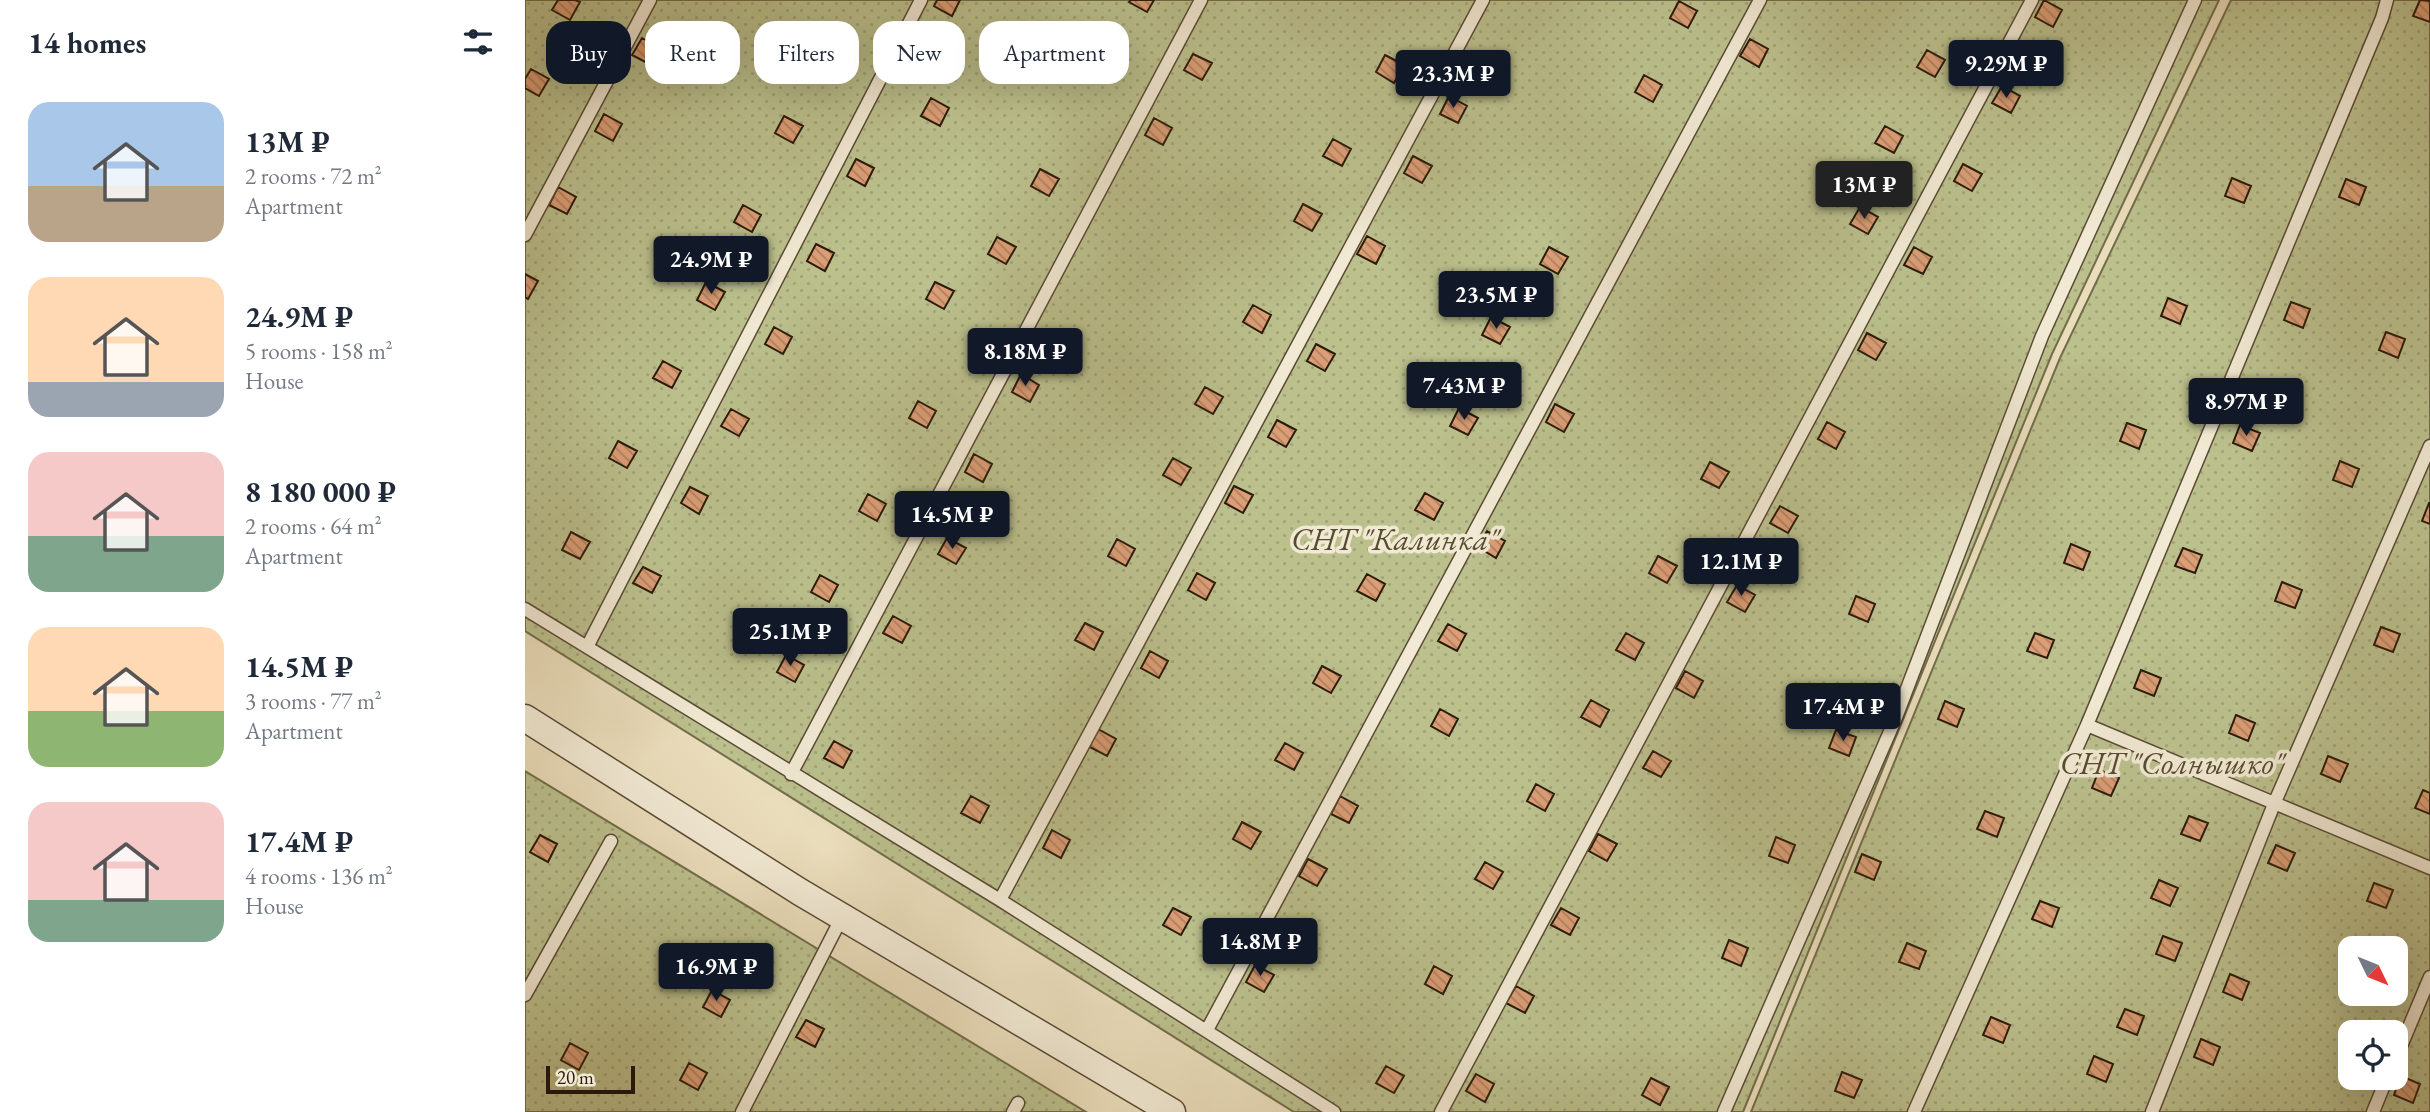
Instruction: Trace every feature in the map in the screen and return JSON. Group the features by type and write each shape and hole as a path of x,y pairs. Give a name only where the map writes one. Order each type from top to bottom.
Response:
{"street":[{"path":"525,718 842,917 1172,1112"}],"lane":[{"path":"525,235 650,0"},
{"path":"587,648 921,0"},
{"path":"791,774 1201,0"},
{"path":"1000,900 1483,0"},
{"path":"1207,1030 1760,0"},
{"path":"1441,1112 2032,0"},
{"path":"1724,1112 1895,720 2042,336 2195,0"},
{"path":"1914,1112 2087,725 2382,18 2387,0"},
{"path":"2152,1112 2274,804 2430,446"},
{"path":"525,609 1000,900 1334,1112"},
{"path":"2087,725 2430,868"},
{"path":"525,995 611,841"},
{"path":"742,1112 842,917"},
{"path":"2408,1029 2430,977"},
{"path":"2373,1112 2383,1090"}],"green space":[{"name":"СНТ \"Калинка\"","path":"525,0 2219,0 2052,354 1743,1112 1294,1112 525,631"},
{"name":"СНТ \"Солнышко\"","path":"2231,0 2430,0 2430,1112 1751,1112 2060,358"},
{"path":"525,771 1086,1112 525,1112"}],"building":[{"path":"558,0 580,2 570,20 552,10"},
{"path":"937,0 960,0 952,16 934,6"},
{"path":"1154,0 1147,12 1129,2"},
{"path":"2044,0 2062,10 2053,27 2035,17"},
{"path":"2420,0 2430,1 2430,22 2413,16"},
{"path":"1679,1 1697,11 1688,28 1670,18"},
{"path":"642,38 645,40 645,62 632,55"},
{"path":"1750,39 1768,49 1759,67 1740,56"},
{"path":"1927,50 1945,60 1935,77 1917,67"},
{"path":"1193,54 1212,63 1202,80 1184,70"},
{"path":"1385,55 1404,65 1394,83 1376,72"},
{"path":"531,69 546,77 546,84 539,96 525,88 525,79"},
{"path":"1644,75 1662,85 1653,102 1635,92"},
{"path":"2002,86 2020,96 2011,113 1992,103"},
{"path":"1449,96 1467,106 1458,123 1440,114"},
{"path":"931,98 949,108 940,126 921,116"},
{"path":"604,114 622,124 613,141 595,131"},
{"path":"784,116 803,126 793,143 775,133"},
{"path":"1154,118 1172,128 1163,145 1145,135"},
{"path":"1885,126 1903,136 1894,153 1875,143"},
{"path":"1333,139 1351,149 1342,166 1323,156"},
{"path":"1413,156 1432,166 1422,183 1404,173"},
{"path":"856,159 874,168 865,186 847,176"},
{"path":"1963,164 1982,174 1972,191 1954,181"},
{"path":"1040,169 1059,179 1049,196 1031,186"},
{"path":"2232,178 2251,186 2244,203 2225,196"},
{"path":"2346,179 2366,187 2359,205 2339,197"},
{"path":"558,187 576,197 567,214 549,205"},
{"path":"1303,204 1322,214 1312,231 1294,221"},
{"path":"743,205 761,215 752,232 734,222"},
{"path":"1860,207 1878,217 1868,234 1850,224"},
{"path":"1367,236 1385,246 1376,264 1357,254"},
{"path":"997,237 1016,247 1006,264 988,254"},
{"path":"816,244 834,253 825,271 807,261"},
{"path":"1549,247 1568,257 1558,274 1540,264"},
{"path":"1914,247 1932,257 1923,274 1904,265"},
{"path":"525,274 538,281 528,299 525,297"},
{"path":"706,282 725,292 715,310 697,300"},
{"path":"935,282 954,291 944,309 926,299"},
{"path":"2168,298 2187,306 2180,324 2161,316"},
{"path":"2291,302 2310,309 2303,328 2284,320"},
{"path":"1253,305 1271,315 1262,333 1243,322"},
{"path":"1491,317 1510,327 1500,344 1482,335"},
{"path":"774,327 792,337 783,354 765,344"},
{"path":"2386,332 2405,339 2398,358 2379,350"},
{"path":"1867,333 1886,343 1876,360 1858,350"},
{"path":"1316,344 1335,354 1325,371 1307,361"},
{"path":"663,361 681,371 672,388 653,378"},
{"path":"1021,374 1039,385 1030,402 1012,392"},
{"path":"1205,387 1223,397 1213,414 1195,404"},
{"path":"918,401 936,411 927,428 909,418"},
{"path":"1555,404 1574,414 1564,432 1546,422"},
{"path":"1459,408 1478,418 1468,435 1450,426"},
{"path":"731,409 749,419 739,436 721,426"},
{"path":"1277,420 1296,430 1286,447 1268,437"},
{"path":"1827,422 1845,432 1836,449 1818,439"},
{"path":"2127,423 2146,430 2139,449 2120,441"},
{"path":"2240,425 2260,433 2252,451 2233,443"},
{"path":"618,441 637,451 627,468 609,458"},
{"path":"974,454 992,464 983,482 965,472"},
{"path":"1173,458 1191,468 1181,485 1163,475"},
{"path":"2340,461 2359,469 2352,487 2333,480"},
{"path":"1710,462 1729,472 1719,488 1701,479"},
{"path":"1234,486 1253,495 1243,513 1225,503"},
{"path":"690,487 708,496 699,514 681,503"},
{"path":"1425,493 1443,503 1434,520 1415,510"},
{"path":"868,494 886,504 877,521 859,511"},
{"path":"2430,503 2430,524 2422,521"},
{"path":"1780,506 1798,516 1788,533 1770,523"},
{"path":"1487,531 1505,541 1496,558 1478,547"},
{"path":"571,532 590,542 580,559 562,550"},
{"path":"947,538 966,548 956,564 938,554"},
{"path":"1117,539 1135,549 1126,566 1108,556"},
{"path":"2071,544 2090,552 2083,570 2064,563"},
{"path":"2183,548 2202,555 2195,573 2175,566"},
{"path":"1658,556 1677,566 1667,583 1649,573"},
{"path":"643,567 661,576 652,593 633,583"},
{"path":"1197,573 1215,583 1206,600 1188,590"},
{"path":"1367,574 1385,584 1376,601 1357,591"},
{"path":"820,575 838,585 829,602 811,592"},
{"path":"2282,582 2302,590 2295,608 2275,601"},
{"path":"1737,585 1755,595 1745,612 1727,602"},
{"path":"1856,596 1875,604 1868,622 1849,614"},
{"path":"893,616 911,626 902,643 883,633"},
{"path":"1085,623 1103,632 1094,650 1075,640"},
{"path":"1448,624 1466,634 1457,651 1438,641"},
{"path":"2381,627 2400,634 2393,652 2374,645"},
{"path":"1626,633 1644,643 1635,660 1616,650"},
{"path":"2035,633 2054,640 2047,658 2027,651"},
{"path":"1150,651 1168,661 1159,678 1141,668"},
{"path":"786,655 804,665 795,682 777,672"},
{"path":"1322,666 1341,676 1331,693 1313,683"},
{"path":"2141,670 2161,678 2154,696 2134,688"},
{"path":"1685,671 1703,681 1694,698 1676,688"},
{"path":"1591,700 1609,710 1600,727 1581,717"},
{"path":"1945,701 1964,709 1957,727 1938,719"},
{"path":"1440,709 1458,719 1449,736 1431,726"},
{"path":"2236,715 2255,723 2248,741 2229,733"},
{"path":"1098,729 1116,739 1107,756 1088,746"},
{"path":"1836,730 1856,737 1849,756 1829,748"},
{"path":"834,741 852,751 843,768 824,758"},
{"path":"1285,743 1303,753 1294,770 1275,760"},
{"path":"1653,751 1671,761 1661,777 1643,768"},
{"path":"2328,756 2348,764 2340,782 2321,774"},
{"path":"2099,770 2119,778 2111,796 2092,788"},
{"path":"1536,784 1554,794 1545,811 1527,801"},
{"path":"2423,790 2430,793 2430,814 2415,808"},
{"path":"971,796 989,806 980,823 961,813"},
{"path":"1340,796 1358,806 1349,823 1331,814"},
{"path":"1985,811 2004,818 1997,837 1977,829"},
{"path":"2189,816 2208,823 2200,841 2181,834"},
{"path":"1242,822 1261,832 1251,849 1233,839"},
{"path":"1052,830 1070,840 1061,858 1043,848"},
{"path":"1598,834 1617,844 1607,861 1589,851"},
{"path":"540,835 557,844 548,862 530,852"},
{"path":"1776,837 1795,845 1788,863 1769,856"},
{"path":"2276,845 2295,853 2287,871 2268,863"},
{"path":"1862,854 1881,862 1874,880 1855,872"},
{"path":"1308,859 1327,869 1317,886 1299,876"},
{"path":"1485,862 1503,872 1493,889 1475,879"},
{"path":"2159,880 2178,888 2170,906 2151,898"},
{"path":"2374,883 2393,890 2386,908 2367,901"},
{"path":"2040,901 2059,908 2052,927 2032,919"},
{"path":"1173,908 1191,917 1181,935 1163,925"},
{"path":"1561,908 1579,918 1570,935 1551,925"},
{"path":"2163,936 2182,943 2175,961 2156,954"},
{"path":"1729,940 1748,948 1741,966 1722,958"},
{"path":"1907,943 1926,951 1919,969 1899,962"},
{"path":"1255,965 1274,975 1264,992 1246,982"},
{"path":"1434,966 1452,976 1443,994 1425,984"},
{"path":"2230,974 2249,982 2242,1000 2223,992"},
{"path":"1516,986 1534,996 1525,1013 1506,1003"},
{"path":"712,990 730,1000 721,1017 703,1007"},
{"path":"2125,1009 2144,1016 2137,1035 2117,1027"},
{"path":"1991,1017 2010,1025 2003,1043 1983,1035"},
{"path":"806,1020 824,1029 815,1047 796,1037"},
{"path":"2201,1039 2220,1047 2213,1065 2194,1057"},
{"path":"570,1043 588,1053 579,1070 561,1060"},
{"path":"2094,1056 2113,1064 2106,1082 2087,1074"},
{"path":"689,1063 707,1073 698,1090 680,1080"},
{"path":"1386,1066 1404,1076 1394,1093 1376,1083"},
{"path":"1842,1072 1862,1080 1854,1098 1835,1091"},
{"path":"1476,1074 1494,1084 1485,1102 1466,1091"},
{"path":"1651,1078 1669,1087 1660,1105 1642,1095"},
{"path":"2408,1079 2420,1084 2413,1103 2394,1095 2396,1090 2408,1090"}]}
